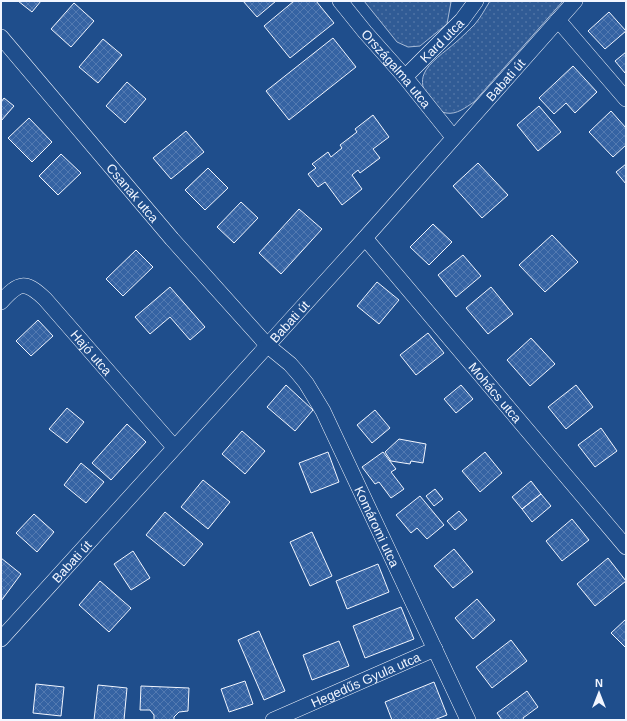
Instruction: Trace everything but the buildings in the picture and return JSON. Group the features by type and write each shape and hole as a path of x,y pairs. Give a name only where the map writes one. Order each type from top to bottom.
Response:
{"street":[{"name":"Országalma utca","path":"340,1 405,77 453,138"},
{"name":"Kard utca","path":"405,77 462,20 476,1"},
{"name":"Babati út","path":"1,639 174,447 268,346 575,1"},
{"path":"558,20 626,99"},
{"name":"Csanak utca","path":"1,37 172,239 268,346"},
{"name":"Mohács utca","path":"365,238 626,547"},
{"name":"Hajó utca","path":"1,302 18,286 34,288 174,447"},
{"name":"Komáromi utca","path":"268,346 290,364 297,372 306,383 323,411 468,720"},
{"name":"Hegedűs Gyula utca","path":"273,720 435,649"}],"shaded area":[{"path":"364,1 451,2 447,24 420,46 408,47 397,42"},
{"path":"490,1 563,1 474,102 454,113 446,113 441,111 435,108 424,92 424,74 433,61 458,41 475,24"}]}
